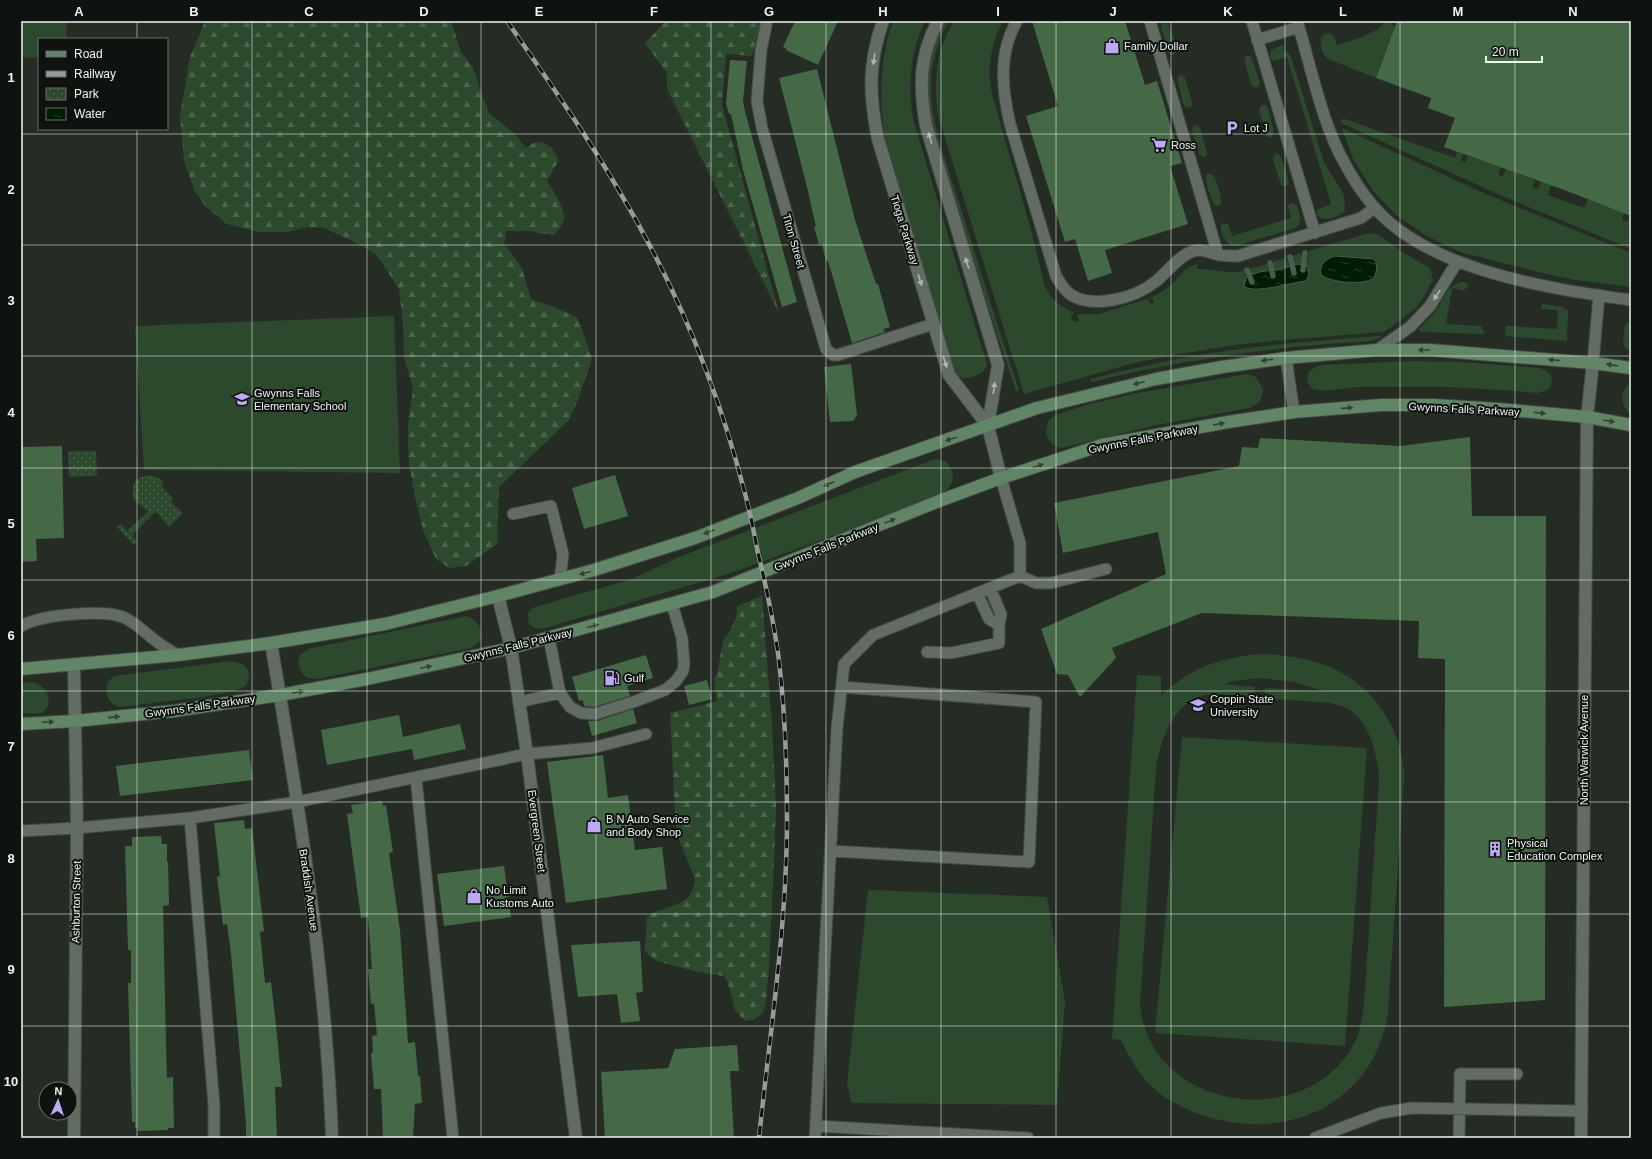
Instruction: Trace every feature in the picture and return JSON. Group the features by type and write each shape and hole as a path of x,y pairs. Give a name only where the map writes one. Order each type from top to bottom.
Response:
{"main road":[{"path":"21,669 74,666 178,656 271,644 385,624 498,596 594,570 695,538 798,498 855,472 1037,408 1156,379 1222,367 1286,358 1376,350 1430,350 1593,363 1631,368"},
{"name":"Gwynns Falls Parkway","path":"21,724 75,721 174,711 280,695 367,679 511,648 672,604 734,584 939,501 1001,478 1102,445 1228,422 1294,412 1381,406 1433,405 1498,409 1587,418 1631,425"}],"street":[{"name":"Tioga Parkway","path":"884,21 875,52 871,79 872,107 878,139 949,375 988,426"},
{"name":"Tioga Parkway","path":"938,21 929,40 923,59 922,101 926,126 998,365 988,426 1001,478"},
{"name":"North Warwick Avenue","path":"1582,1138 1587,418 1593,363"},
{"name":"Evergreen Street","path":"498,596 511,648 527,754 576,1138"},
{"name":"Braddish Avenue","path":"271,644 297,802 317,945 332,1138"},
{"name":"Ashburton Street","path":"74,666 77,828 74,1138"}],"lane":[{"name":"Titon Street","path":"767,21 761,50 757,101 762,128 826,349 833,355 838,355 933,324"},
{"path":"1017,21 1012,30 1004,53 1002,71 1004,99 1010,124 1056,276 1061,286 1071,295 1085,300 1104,302 1126,297 1155,283 1176,263 1191,252 1201,250 1218,255 1238,256 1361,218 1374,208"},
{"path":"1150,21 1218,255"},
{"path":"1252,21 1315,233"},
{"path":"1257,40 1298,24 1325,114 1336,145 1354,179 1374,208 1393,225 1413,239 1457,262 1522,280 1567,290 1631,300"},
{"path":"1376,350 1410,327 1430,306 1457,262"},
{"path":"1593,363 1599,295"},
{"path":"1286,358 1294,412"},
{"path":"1001,478 1020,543 1020,576"},
{"path":"513,514 551,506 563,554 560,580"},
{"path":"815,1138 838,728 844,664 873,635 1020,576 1036,583 1051,583 1106,569"},
{"path":"927,652 950,653 999,643 998,625 1001,614 990,588"},
{"path":"977,593 989,619 998,625"},
{"path":"549,638 560,693 570,707 581,713 595,714 665,690 676,681 683,671 684,663 682,638 672,604"},
{"path":"21,626 39,618 112,614 124,617 178,656"},
{"path":"831,851 1029,862 1036,702 842,687"},
{"path":"519,702 560,693"},
{"path":"21,831 77,828 190,818 297,802 527,754 592,748 646,734"},
{"path":"416,778 453,1138"},
{"path":"190,818 214,1105 214,1138"},
{"path":"1460,1138 1460,1074 1517,1074"},
{"path":"1314,1138 1381,1113 1412,1108 1582,1111"},
{"path":"816,1126 1028,1138"}],"green space":[{"path":"21,21 67,21 66,38 38,38 38,58 21,57"},
{"path":"205,21 356,21 359,24 366,21 451,21 461,52 472,66 489,113 515,134 526,148 533,143 543,142 552,148 559,160 547,181 560,202 564,215 560,229 553,235 527,231 506,231 504,244 522,268 531,299 557,308 578,318 592,359 579,397 569,420 499,487 497,544 466,566 449,568 436,559 423,530 409,464 408,424 413,389 404,358 403,323 399,289 384,266 376,255 359,244 324,228 308,227 287,232 259,232 227,224 205,206 195,192 184,161 180,116 190,57"},
{"path":"666,21 762,21 752,56 726,54 722,105 779,313 668,91 666,72 645,43"},
{"path":"893,21 925,21 913,57 911,106 913,119 987,365 982,372 973,377 963,378 955,375 887,150 882,118 881,85 882,69 888,37"},
{"path":"944,21 949,21 935,54 931,81 934,118 945,159 1019,390 1016,391 977,275 930,118 928,105 928,81 935,44"},
{"path":"954,21 1003,21 995,40 990,58 990,78 993,98 1030,226 1045,287 1058,304 1074,313 1071,317 1072,320 1077,322 1079,320 1077,314 1099,314 1147,299 1151,304 1153,304 1154,302 1151,298 1171,285 1193,265 1197,264 1197,269 1227,272 1244,271 1246,278 1251,274 1249,269 1267,264 1268,270 1273,270 1272,262 1286,258 1289,267 1293,265 1292,256 1301,253 1302,264 1306,265 1309,251 1373,233 1430,268 1433,280 1420,303 1415,309 1387,330 1382,332 1235,345 1168,356 1134,363 1024,394 938,115 936,91 937,66 943,43"},
{"path":"1386,21 1392,21 1391,24 1395,26 1376,78 1328,59 1322,51 1320,41 1323,34 1327,33 1333,35 1337,45 1370,34"},
{"path":"1165,22 1170,27 1173,36 1176,53 1174,55 1169,53 1161,27"},
{"path":"1284,46 1283,50 1290,54 1324,162 1344,195 1345,211 1331,218 1323,219 1317,215 1317,210 1331,204 1287,57 1274,61 1270,58 1271,50"},
{"path":"1246,56 1250,56 1252,59 1260,83 1259,87 1253,87 1251,84 1244,61"},
{"path":"1180,75 1185,78 1192,102 1190,108 1184,106 1177,79"},
{"path":"1266,105 1268,108 1274,132 1272,137 1268,137 1266,135 1259,110 1260,106"},
{"path":"1342,119 1455,158 1457,152 1463,154 1461,160 1465,163 1468,156 1501,167 1498,175 1503,176 1506,169 1535,180 1533,188 1538,189 1541,182 1551,185 1548,195 1584,208 1588,199 1624,213 1622,220 1627,222 1631,216 1631,249 1500,195 1341,123"},
{"path":"1193,125 1197,125 1200,128 1207,153 1204,157 1199,154 1192,131"},
{"path":"1342,128 1488,195 1631,253 1631,287 1575,280 1550,275 1460,252 1425,235 1396,215 1373,191 1353,159"},
{"path":"1279,154 1281,157 1289,183 1286,186 1282,186 1280,182 1273,160 1274,155"},
{"path":"1207,174 1212,174 1217,184 1221,201 1219,206 1216,206 1210,195 1206,182"},
{"path":"1291,203 1297,205 1300,218 1298,226 1295,228 1236,246 1229,244 1222,235 1222,223 1228,224 1232,236 1291,218 1288,206"},
{"path":"1460,282 1465,282 1469,286 1464,290 1452,288 1446,324 1481,326 1485,334 1420,332 1419,329 1433,315 1449,289"},
{"path":"1543,304 1562,307 1568,311 1567,341 1505,336 1506,326 1557,329 1558,310 1542,309 1541,306"},
{"path":"394,316 400,473 144,470 135,326"},
{"path":"1631,320 1631,350 1625,348 1623,342 1625,325"},
{"path":"1380,336 1380,338 1371,341 1266,350 1161,367 1091,382 1090,379 1202,354 1252,347"},
{"path":"1412,361 1461,362 1539,368 1548,372 1551,376 1552,382 1549,389 1538,393 1445,387 1359,387 1322,391 1312,389 1307,381 1309,371 1320,365"},
{"path":"1247,374 1256,377 1263,389 1262,396 1259,401 1249,408 1157,425 1062,448 1054,446 1046,434 1048,421 1056,415 1086,405 1132,394"},
{"path":"1631,383 1631,414 1627,411 1622,398 1624,390"},
{"path":"68,451 96,451 97,476 69,477"},
{"path":"935,459 945,461 951,468 953,476 951,484 945,492 852,529 731,573 542,629 534,628 529,624 527,615 531,609 535,607 632,579 679,557"},
{"path":"150,475 161,479 163,487 173,499 171,502 183,513 169,527 157,513 154,513 133,534 137,541 134,545 117,527 121,524 127,531 148,512 134,500 133,489 135,482 139,478"},
{"path":"762,596 772,724 776,807 773,882 766,1004 763,1013 754,1020 745,1021 735,1010 727,980 724,976 698,972 656,961 645,951 647,917 684,901 693,889 695,879 676,833 670,713 717,701 714,680 717,674 723,641 729,633 736,618 737,606"},
{"path":"466,616 477,622 481,633 479,642 471,648 317,679 307,678 302,673 298,663 300,655 308,649"},
{"path":"1260,654 1278,655 1313,661 1330,667 1360,686 1373,698 1384,712 1392,727 1402,760 1404,778 1388,1012 1380,1042 1367,1068 1349,1090 1326,1106 1301,1118 1272,1123 1243,1124 1212,1118 1196,1113 1165,1097 1151,1086 1142,1076 1127,1053 1121,1040 1112,1039 1137,675 1161,676 1161,696 1172,686 1195,671 1219,661","holes":["1259,678 1295,682 1323,691 1265,688 1264,698 1330,703 1348,709 1353,712 1365,726 1369,734 1377,762 1379,780 1364,1005 1359,1031 1353,1046 1330,1074 1300,1091 1266,1099 1232,1098 1199,1087 1170,1068 1150,1040 1140,1005 1156,769 1160,748 1169,726 1175,716 1191,700 1201,696 1214,694 1254,698 1255,687 1224,684 1233,681"]},
{"path":"232,661 242,664 249,672 246,686 234,691 204,697 120,707 112,704 107,694 106,689 108,681 115,676"},
{"path":"21,683 36,683 45,690 49,699 48,704 42,713 21,714"},
{"path":"1182,737 1367,748 1345,1046 1155,1033"},
{"path":"868,890 1047,897 1065,1002 1057,1105 852,1103 847,1084"}],"water":[{"path":"1334,256 1374,259 1376,272 1373,279 1361,282 1347,282 1332,280 1321,275 1323,263"},
{"path":"1298,264 1307,266 1309,274 1306,281 1264,289 1248,288 1244,286 1246,278 1253,274"}],"building":[{"path":"795,21 838,21 818,65 786,50 787,49 783,47"},
{"path":"1032,21 1125,21 1145,85 1157,81 1182,163 1170,166 1188,224 1105,250 1112,273 1088,281 1075,239 1065,242 1026,116 1058,106"},
{"path":"1397,21 1631,21 1631,216 1567,191 1444,147 1455,118 1428,108 1431,98 1376,78"},
{"path":"730,60 747,61 743,101 745,111 797,302 782,307 743,170 731,114 729,114 726,104"},
{"path":"817,69 855,220 876,284 878,284 890,327 883,329 885,332 852,343 828,261 826,261 822,244 819,245 814,227 816,227 807,187 779,78"},
{"path":"851,364 857,415 853,421 830,422 824,367"},
{"name":"Physical Education Complex","path":"1470,437 1472,516 1546,516 1545,1000 1444,1007 1445,659 1418,658 1419,621 1202,613 1112,648 1116,658 1080,697 1068,675 1057,674 1041,629 1166,574 1158,532 1063,553 1054,503 1239,466 1242,447 1258,448 1260,438 1401,446"},
{"path":"62,446 64,538 36,539 37,561 21,562 21,447"},
{"path":"615,475 628,516 584,529 572,488"},
{"name":"Gulf","path":"646,655 653,678 627,686 630,696 594,707 584,706 583,700 579,701 572,677"},
{"path":"707,680 712,699 689,705 684,686"},
{"path":"633,709 637,723 592,736 588,721 597,721"},
{"path":"399,715 403,737 460,724 466,749 414,760 412,749 327,765 321,730"},
{"path":"249,750 253,780 120,796 116,766"},
{"path":"603,755 608,798 628,795 635,850 662,847 667,889 566,903 547,762"},
{"path":"382,801 383,806 386,805 393,852 389,853 400,930 408,1043 415,1042 418,1076 420,1076 422,1103 415,1104 413,1138 383,1138 381,1089 374,1089 371,1053 373,1053 372,1036 377,1035 374,1004 371,1004 368,969 372,969 368,917 361,918 347,814 353,813 351,805"},
{"path":"244,820 245,829 252,828 264,931 260,932 265,983 271,982 276,1025 282,1087 275,1087 277,1138 246,1138 231,954 227,924 223,925 217,877 220,876 214,823"},
{"path":"161,836 162,844 167,844 168,862 169,905 163,906 166,1043 167,1078 173,1077 174,1128 168,1128 168,1130 138,1131 137,1128 135,1128 135,1122 132,1122 128,983 131,983 131,950 128,950 125,846 132,846 132,837"},
{"name":"No Limit Kustoms Auto","path":"504,866 511,917 444,926 437,874"},
{"path":"640,941 643,992 636,993 640,1021 621,1023 617,994 578,997 571,945"},
{"path":"737,1045 739,1071 730,1071 734,1138 605,1138 601,1072 668,1068 675,1049"}],"waterway":[{"path":"1303,270 1305,253"},
{"path":"1290,257 1294,273"},
{"path":"1270,263 1273,276"},
{"path":"1247,270 1252,282"}],"railway":[{"path":"507,21 592,146 658,260 692,335 707,373 733,451 750,514 778,653 784,714 787,798 786,859 781,939 759,1138"}],"place":[{"name":"Family Dollar","path":"1112,46"},
{"name":"Lot J","path":"1232,128"},
{"name":"Ross","path":"1159,145"},
{"name":"Gwynns Falls Elementary School","path":"242,399"},
{"name":"Gulf","path":"612,678"},
{"name":"Coppin State University","path":"1198,705"},
{"name":"B N Auto Service and Body Shop","path":"594,825"},
{"name":"Physical Education Complex","path":"1495,849"},
{"name":"No Limit Kustoms Auto","path":"474,896"}]}
